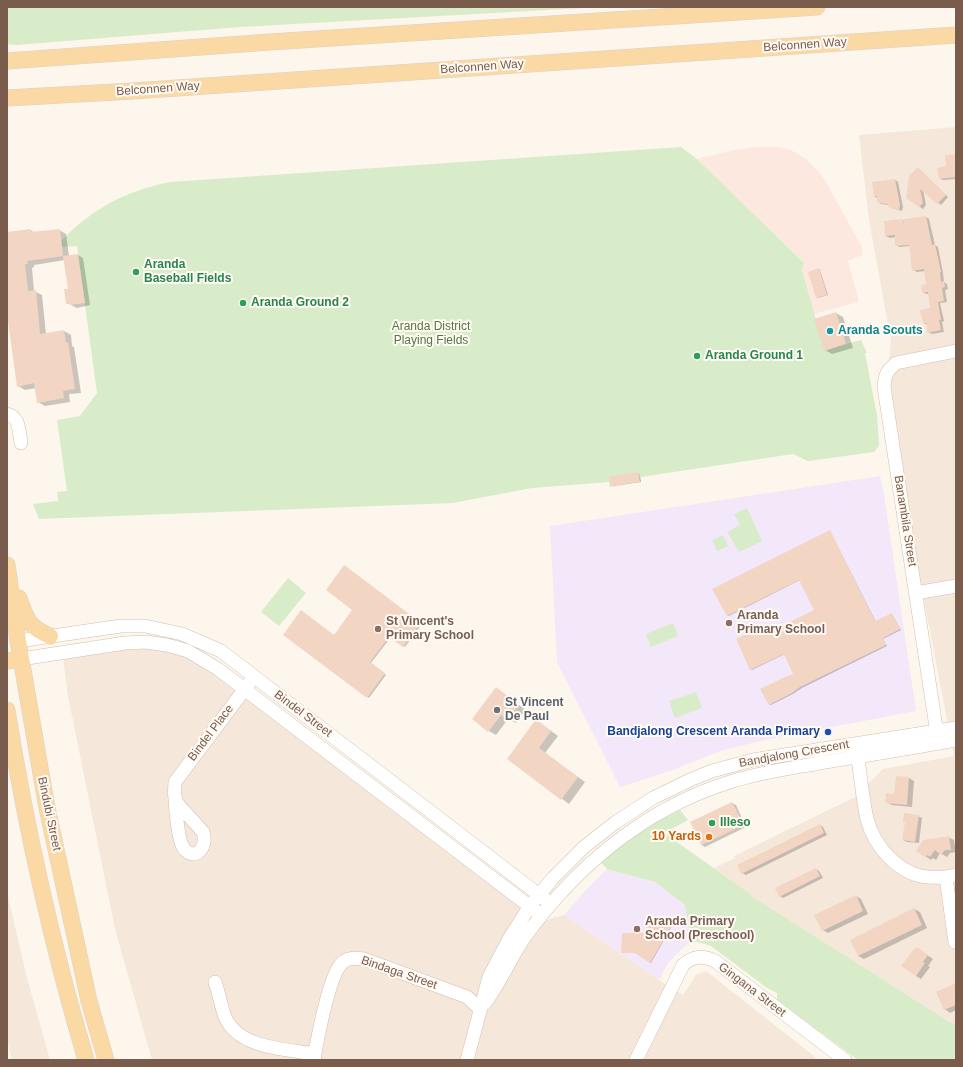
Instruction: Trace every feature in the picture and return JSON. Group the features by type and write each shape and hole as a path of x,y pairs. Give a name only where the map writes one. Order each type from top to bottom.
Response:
{"main road":[{"path":"12,59 817,7"},
{"name":"Belconnen Way","path":"7,98 149,90 956,35"},
{"path":"7,105 46,95"},
{"path":"7,556 27,621 41,633 50,636"},
{"name":"Bindubi Street","path":"7,565 14,660 92,1011 106,1060"},
{"name":"Bindubi Street","path":"7,710 34,859 72,1011 86,1060"},
{"path":"7,732 14,752"}],"street":[{"name":"Banambila Street","path":"938,737 884,386 888,371 896,363 956,351"},
{"path":"7,414 12,415 18,421 21,443"},
{"path":"916,592 956,586"},
{"name":"Bindel Street","path":"13,642 121,626 145,626 175,632 194,638 221,651 551,904"},
{"path":"172,646 175,632"},
{"name":"Bindel Street","path":"14,660 146,642 172,646 188,652 208,662 245,689 541,915"},
{"name":"Bindel Place","path":"174,793 175,782 181,772 254,677"},
{"name":"Bandjalong Crescent","path":"480,1009 492,994 517,949 541,915 574,879 624,835 646,820 692,796 730,782 768,772 858,757 938,737 956,728"},
{"name":"Bandjalong Crescent","path":"468,1060 488,977 509,938 530,906 553,878 584,847 638,807 692,779 712,771 770,756 856,743 938,737 956,740"},
{"path":"856,743 867,820 876,839 884,851 893,861 904,869 916,874 928,877 951,876 955,942"},
{"path":"332,756 342,744"},
{"path":"442,839 450,826"},
{"name":"Gingana Street","path":"636,1060 683,965 689,960 697,957 706,957 715,961 845,1060"},
{"name":"Bindaga Street","path":"315,1057 321,1026 335,973 340,964 347,960 355,958 364,959 467,997 480,1009"},
{"path":"215,982 225,1018 232,1028 245,1040 260,1045 315,1057"},
{"path":"92,1011 101,1060"}],"shaded area":[{"path":"956,127 956,1026 750,896 752,895 714,868 735,858 734,856 855,797 883,769 954,756 910,527 887,382 891,341 869,220 859,135"},
{"path":"757,147 779,147 791,150 806,159 819,172 826,182 862,247 862,255 848,261 859,302 814,314 802,270 804,263 697,159 735,150"},
{"name":"Aranda Primary School","path":"880,476 916,711 769,739 720,751 670,771 620,787 557,662 550,526"},
{"path":"142,645 179,649 213,668 543,921 564,915 683,995 696,975 706,971 819,1060 152,1060 115,929 68,696 63,658"},
{"name":"Aranda Primary School (Preschool)","path":"607,869 655,882 685,905 691,943 685,946 668,963 659,980 564,915"},
{"path":"7,892 26,974 50,1060 12,1060 7,1040"}],"green space":[{"path":"7,7 602,7 240,27 17,45 7,44"},
{"name":"Aranda District Playing Fields","path":"681,147 697,159 804,263 802,270 823,344 844,338 846,344 861,340 867,353 865,353 877,415 879,446 874,452 808,461 793,454 641,477 641,482 610,487 609,482 532,488 453,503 39,519 33,504 58,501 57,492 67,491 57,420 80,416 97,393 77,246 62,247 61,241 85,219 111,202 139,190 170,182"},
{"path":"747,508 762,541 739,552 727,532 740,525 734,514"},
{"path":"723,535 728,546 717,551 712,540"},
{"path":"288,578 306,593 279,626 261,612"},
{"path":"673,623 678,636 651,647 646,634"},
{"path":"696,692 702,708 675,718 669,701"},
{"path":"680,810 688,820 664,833 752,895 751,896 956,1026 956,1060 858,1060 777,1000 777,993 767,988 711,946 697,942 691,943 685,905 655,882 607,869 599,860 653,824"}],"building":[{"path":"956,154 956,177 939,179 937,168 946,166 945,155"},
{"path":"918,167 946,195 937,204 920,189 923,203 919,207 906,198 909,176"},
{"path":"895,179 900,205 899,210 888,207 888,204 877,203 877,196 874,197 872,182"},
{"path":"926,216 932,245 935,244 941,272 941,282 944,281 945,287 942,288 944,301 938,302 941,330 927,333 927,323 923,323 920,310 930,308 928,292 922,293 921,285 926,284 924,269 912,271 909,245 895,246 895,235 885,236 884,221 903,219 904,224 904,219"},
{"path":"31,229 31,232 60,229 63,256 27,261 28,264 25,264 28,291 36,290 40,334 64,330 66,343 68,342 75,389 63,391 64,398 37,403 34,383 17,387 7,314 7,232"},
{"path":"78,254 85,303 70,305 66,304 64,289 68,289 63,256"},
{"path":"819,268 827,295 816,298 808,272"},
{"name":"Aranda Scouts","path":"836,312 846,344 824,351 814,319"},
{"path":"638,472 640,482 611,486 609,477"},
{"path":"830,530 875,621 892,613 900,629 883,638 886,645 800,687 769,705 760,689 793,674 784,654 750,670 736,639 766,625 770,632 814,610 799,580 727,616 712,589"},
{"name":"St Vincent's Primary School","path":"344,565 421,623 403,647 389,637 370,662 385,673 367,698 283,635 301,610 334,635 352,610 326,590"},
{"name":"St Vincent De Paul","path":"496,687 519,705 508,720 501,715 488,732 472,719"},
{"path":"536,719 551,731 539,748 578,777 561,800 507,759"},
{"path":"896,776 909,777 907,805 885,803 886,793 894,794"},
{"path":"732,802 744,825 701,845 690,822"},
{"path":"904,813 919,815 915,842 902,840 905,822 903,822"},
{"path":"820,824 824,833 741,874 737,865"},
{"path":"949,836 951,850 945,850 941,855 935,850 930,857 927,855 925,857 916,851 923,840"},
{"path":"816,868 820,876 779,897 775,888"},
{"path":"856,895 863,911 822,931 814,915"},
{"path":"914,908 922,925 858,956 850,940"},
{"path":"655,915 672,925 650,963 635,953 621,953 622,933 644,933"},
{"path":"917,947 928,955 923,962 925,963 916,976 901,966"},
{"path":"956,983 956,1005 944,1010 936,992"}],"place":[{"name":"Aranda Baseball Fields","path":"136,272"},
{"name":"Aranda Ground 2","path":"243,303"},
{"name":"Aranda Scouts","path":"830,331"},
{"name":"Aranda Ground 1","path":"697,356"},
{"name":"Aranda Primary School","path":"729,623"},
{"name":"St Vincent's Primary School","path":"378,629"},
{"name":"St Vincent De Paul","path":"497,710"},
{"name":"Bandjalong Crescent Aranda Primary","path":"828,732"},
{"name":"Illeso","path":"712,823"},
{"name":"10 Yards","path":"709,837"},
{"name":"Aranda Primary School (Preschool)","path":"637,929"}]}
